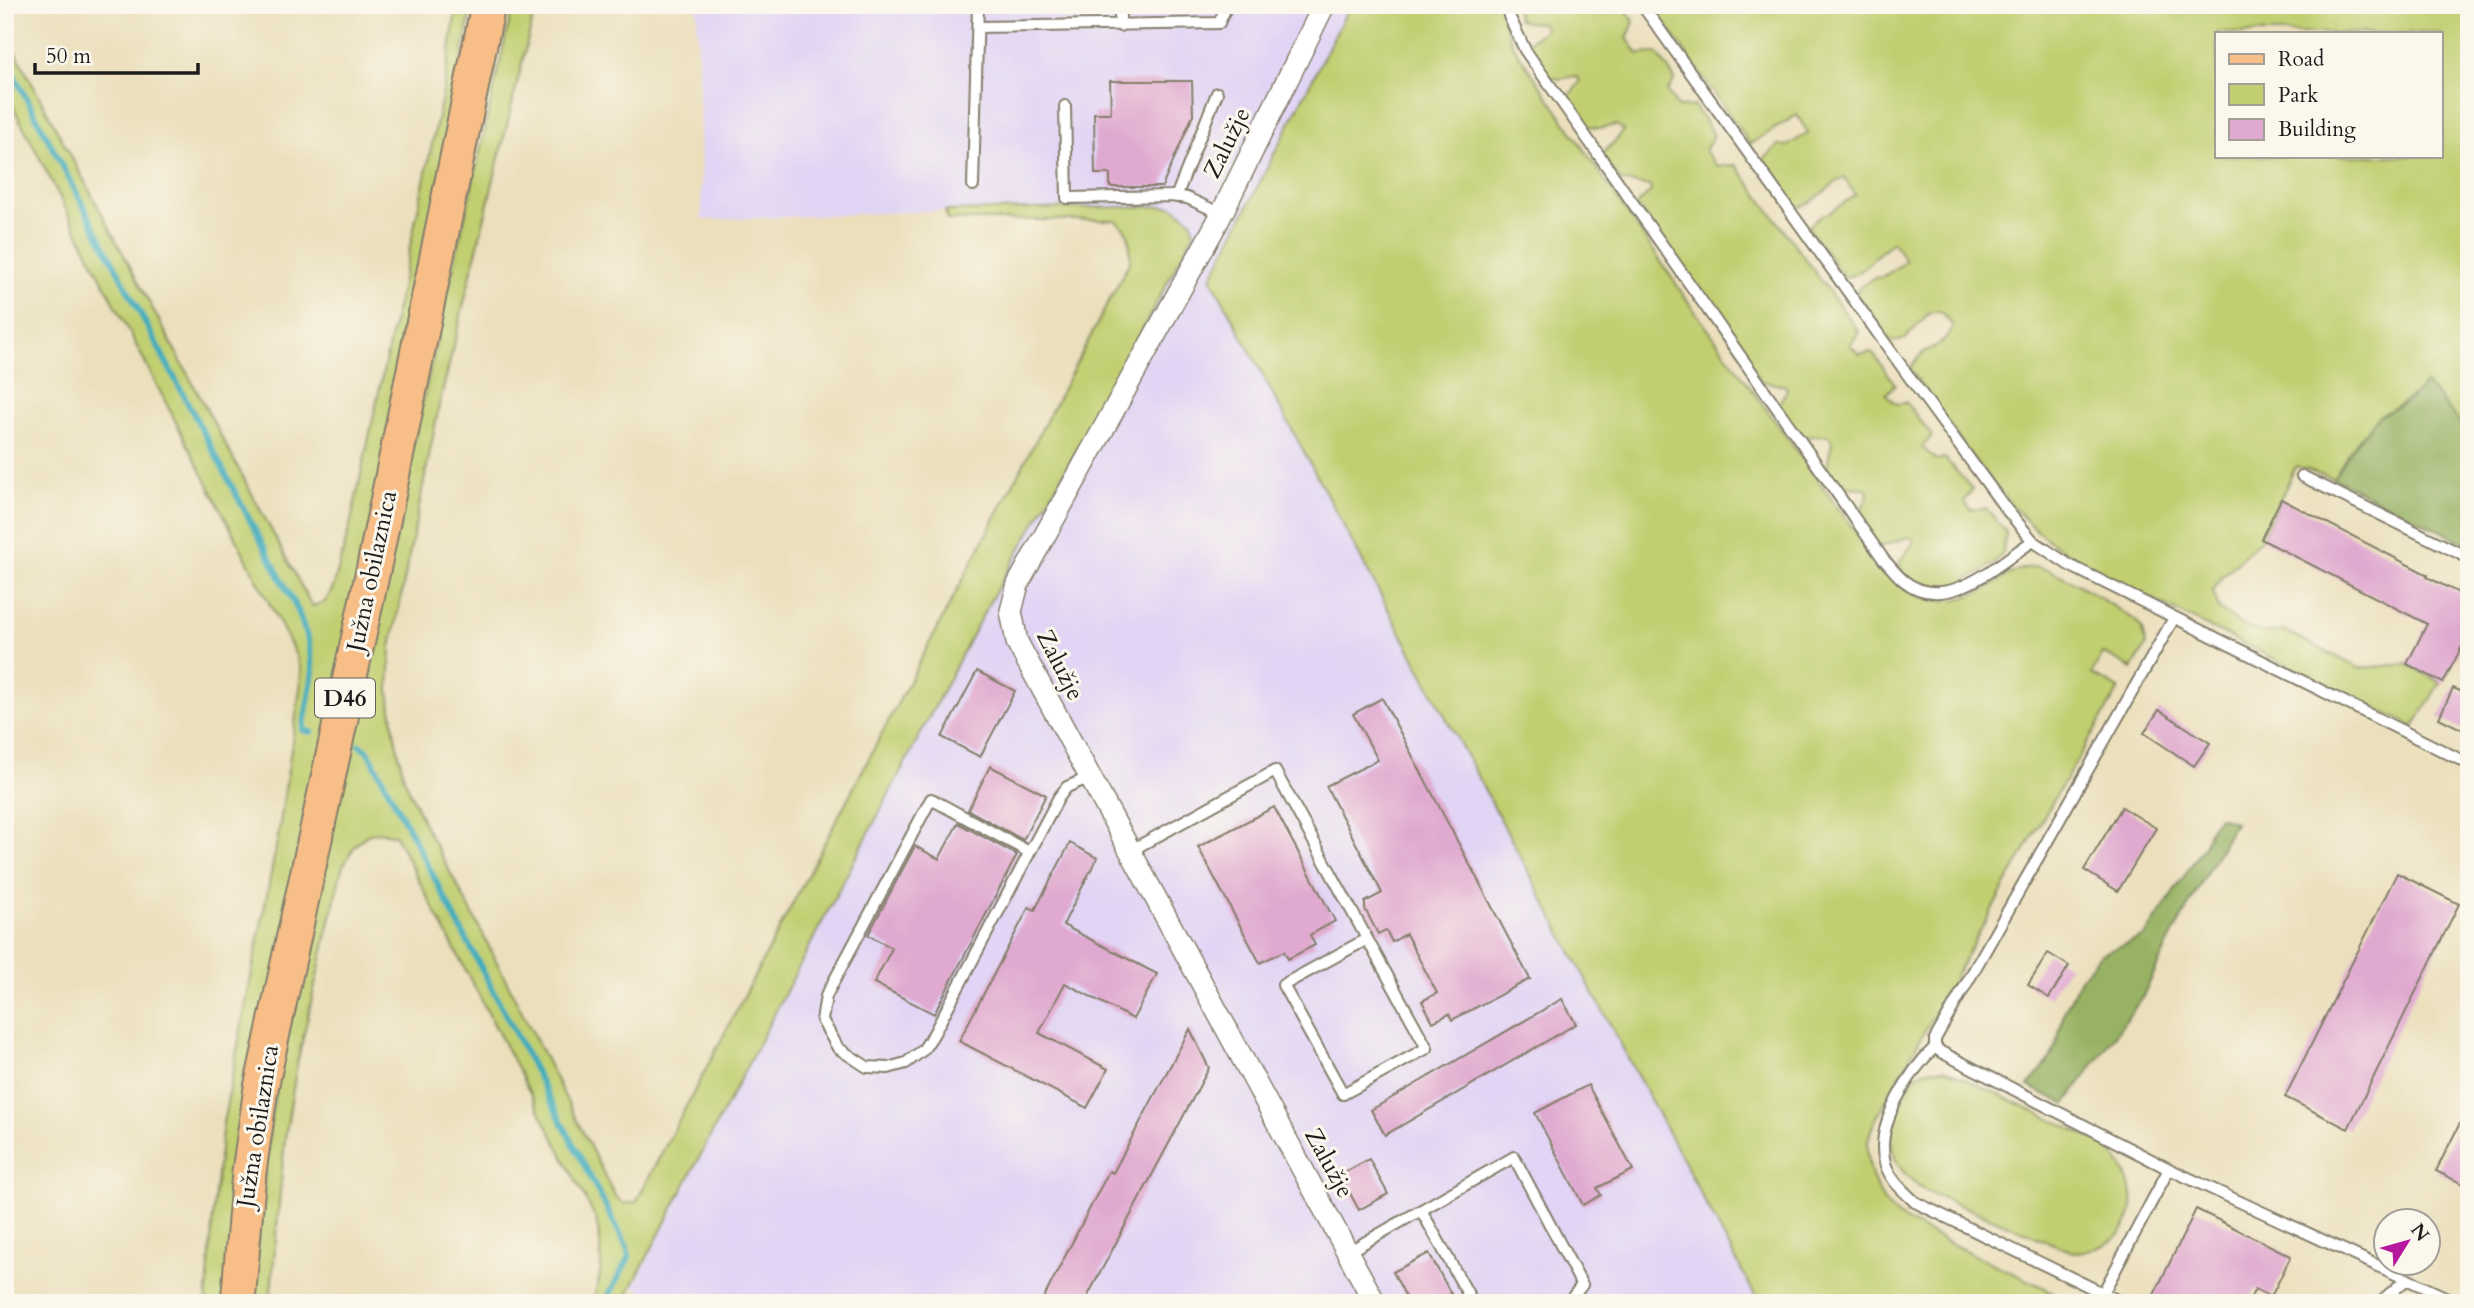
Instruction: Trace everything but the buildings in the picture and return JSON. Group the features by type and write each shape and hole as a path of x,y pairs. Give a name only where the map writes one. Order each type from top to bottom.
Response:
{"main road":[{"name":"Južna obilaznica","path":"238,1303 249,1172 261,1088 374,566 488,5"}],"street":[{"name":"Zalužje","path":"1324,5 1222,214 1018,584 1011,611 1017,642 1376,1303"}],"lane":[{"path":"973,185 978,5"},
{"path":"1120,5 1120,26"},
{"path":"978,27 1219,23 1227,5"},
{"path":"1509,5 1509,16 1525,50 1884,560 1902,580 1915,588 1945,593 1972,582 2033,541"},
{"path":"1642,5 1909,378 2006,509 2033,541 2069,565 2469,764"},
{"path":"1176,197 1217,93"},
{"path":"1065,106 1067,198 1187,198 1222,214"},
{"path":"2302,476 2469,558"},
{"path":"2123,1303 1915,1202 1898,1186 1888,1171 1883,1138 1891,1114 1914,1069 1935,1047 1935,1039 2174,618"},
{"path":"1130,851 1275,771 1427,1048 1343,1094 1283,985 1367,939"},
{"path":"1029,852 931,799 826,996 822,1020 838,1048 867,1067 888,1068 906,1063 923,1050 1059,797 1067,787 1090,777"},
{"path":"1935,1047 2169,1169 2458,1303"},
{"path":"1348,1252 1514,1157 1582,1285 1568,1303"},
{"path":"2103,1293 2169,1169"},
{"path":"1421,1210 1473,1303"},
{"path":"2379,1303 2407,1279"}],"shaded area":[{"path":"697,5 1350,5 1212,278 1759,1303 665,1303 634,1286 984,612 1167,287 1194,233 1172,206 1012,208 702,220"}],"green space":[{"path":"457,5 472,5 228,1303 206,1303 223,1123 278,837 301,670 294,651 5,91 5,33 312,606 325,602 333,588 350,526 443,93"},
{"path":"513,5 536,5 439,406 391,647 389,691 404,778 424,824 615,1196 624,1204 636,1202 1130,261 1127,233 1115,220 947,220 945,211 1172,206 1191,220 1194,233 1090,427 984,612 621,1303 591,1303 599,1282 601,1261 596,1219 395,835 376,833 368,835 357,844 342,868 297,1064 285,1138 270,1303 253,1303 271,1117 332,802"},
{"path":"1350,5 1501,5 1505,26 1514,47 1689,303 1884,571 1896,582 1921,597 1948,600 1976,593 2012,573 2035,567 2057,573 2135,620 2141,627 2146,645 2132,669 2103,653 2092,674 2119,689 2036,830 1877,1116 1869,1138 1868,1160 1873,1178 1885,1202 1895,1213 1965,1251 2053,1292 2048,1303 1759,1303 1211,278"},
{"path":"1516,5 1623,5 1634,22 1627,38 1638,54 1657,53 1675,79 1667,92 1678,107 1694,106 1714,135 1705,151 1717,166 1736,165 1859,332 1850,345 1859,354 1872,352 1895,384 1886,394 1897,404 1906,402 1932,436 1922,447 1936,460 1945,458 1972,489 1964,502 1970,510 1986,508 2006,532 2003,552 1995,563 1954,587 1924,588 1901,572 1900,561 1914,542 1912,538 1880,547 1858,518 1867,500 1866,488 1843,485 1826,469 1832,443 1830,437 1801,437 1778,405 1787,390 1786,386 1761,381 1637,205 1651,191 1650,186 1621,181 1602,156 1623,130 1617,125 1585,127 1566,101 1580,81 1576,76 1560,79 1550,77 1527,44 1545,29 1542,23 1518,19"},
{"path":"1652,5 2469,5 2469,433 2426,384 2361,437 2333,478 2296,466 2261,539 2221,578 2213,591 2219,609 2240,624 2264,633 2285,631 2359,668 2407,664 2440,682 2414,727 2092,570 2035,529 1980,468 1910,369 1922,354 1944,341 1953,326 1942,312 1937,311 1928,314 1905,339 1892,342 1857,295 1856,291 1873,278 1883,277 1906,261 1893,242 1864,268 1852,276 1844,277 1809,226 1823,214 1826,215 1855,195 1844,177 1813,200 1795,208 1762,161 1778,145 1787,146 1808,133 1797,115 1750,144"},
{"path":"2426,384 2469,433 2469,545 2333,478 2360,438 2379,416 2409,400"},
{"path":"2219,817 2235,822 2173,934 2142,998 2065,1104 2028,1086 2049,1061 2057,1043 2064,1012 2082,976 2101,954 2145,936 2204,846 2210,829"},
{"path":"1944,1069 2100,1142 2116,1158 2132,1193 2132,1210 2126,1226 2114,1239 2097,1248 2073,1252 1926,1191 1907,1175 1899,1166 1892,1146 1897,1112 1906,1090 1918,1075 1927,1070"}],"waterway":[{"path":"5,58 298,611 309,643 313,672 303,730 311,732"},
{"path":"359,745 368,751 627,1247 629,1257 605,1303"}]}
